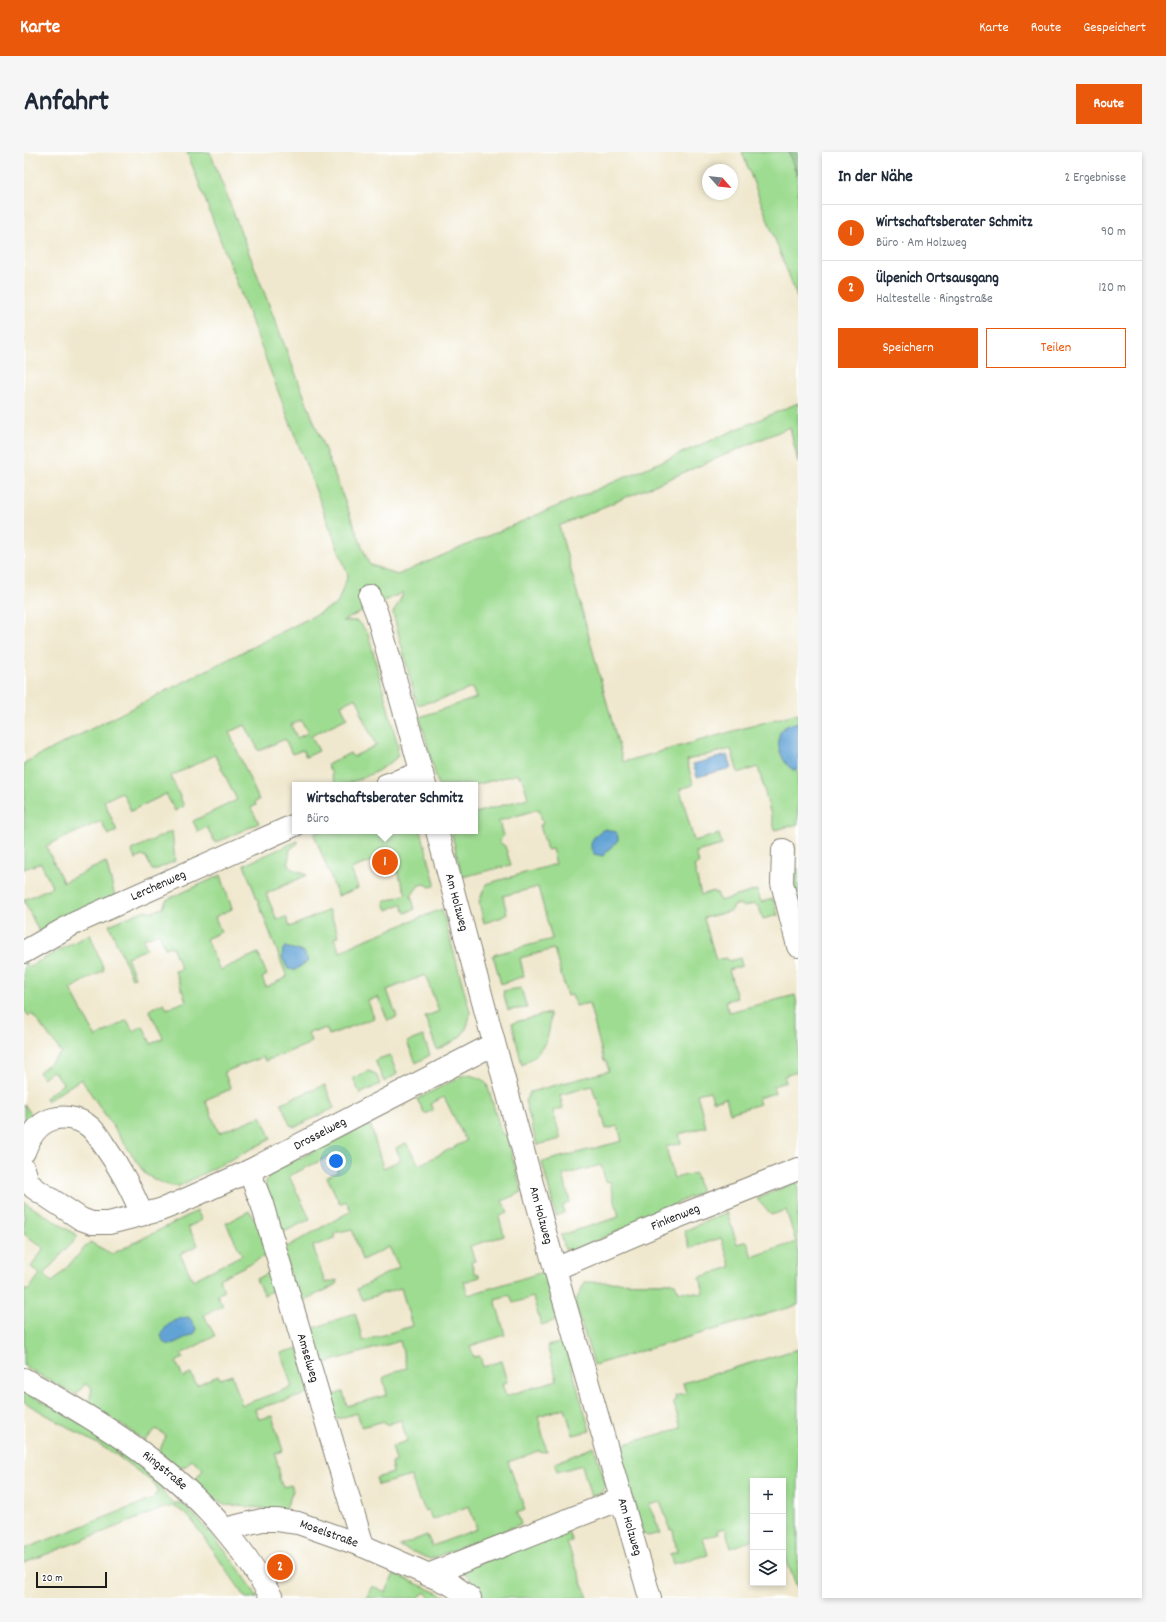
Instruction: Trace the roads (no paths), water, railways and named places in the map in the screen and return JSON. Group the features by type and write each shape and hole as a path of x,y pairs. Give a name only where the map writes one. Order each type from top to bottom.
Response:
{"street":[{"path":"370,596 378,614 423,779 404,782"},
{"name":"Lerchenweg","path":"24,952 75,923 292,826"},
{"name":"Am Holzweg","path":"438,834 555,1269 650,1598"},
{"path":"782,850 782,884 798,946"},
{"name":"Drosselweg","path":"24,1169 26,1178 34,1188 86,1221 104,1224 142,1214 178,1203 249,1170 494,1044"},
{"path":"24,1152 29,1139 51,1119 68,1118 85,1123 97,1134 126,1176 142,1214"},
{"name":"Finkenweg","path":"555,1269 666,1220 798,1169"},
{"name":"Amselweg","path":"249,1170 262,1204 363,1546"},
{"name":"Ringstraße","path":"24,1379 120,1436 180,1484 225,1529 252,1566 272,1598"},
{"path":"428,1575 621,1499"},
{"name":"Moselstraße","path":"225,1529 251,1521 276,1520 298,1523 363,1546 452,1585 470,1598"}],"water":[{"path":"798,722 798,769 794,770 783,758 778,741 779,735 784,727"},
{"path":"727,755 731,768 697,777 693,764"},
{"path":"606,829 616,832 618,840 603,856 594,854 591,842 598,833"},
{"path":"285,947 304,952 308,961 295,970 288,969 282,957 283,949"},
{"path":"189,1317 196,1328 195,1333 170,1345 164,1343 161,1335 166,1327 176,1320"}],"place":[{"name":"Wirtschaftsberater Schmitz","path":"385,862"},
{"name":"Ülpenich Ortsausgang","path":"280,1567"}]}
